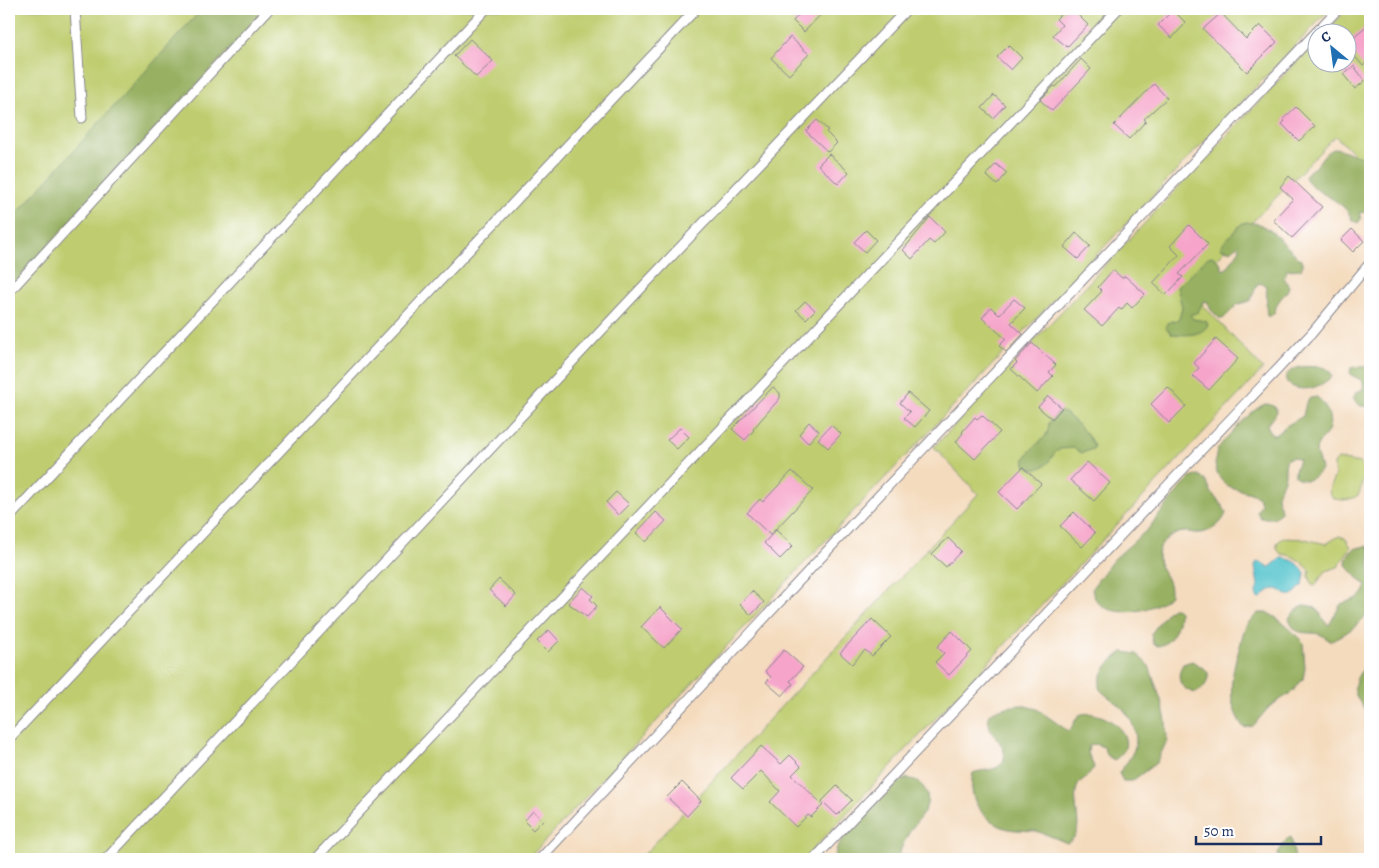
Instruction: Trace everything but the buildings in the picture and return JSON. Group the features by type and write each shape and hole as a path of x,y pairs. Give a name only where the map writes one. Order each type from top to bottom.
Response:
{"lane":[{"path":"74,9 82,118"},
{"path":"9,292 269,9"},
{"path":"9,518 486,9"},
{"path":"9,739 696,9"},
{"path":"106,859 625,305 907,9"},
{"path":"315,859 1118,9"},
{"path":"540,859 869,506 1338,9"},
{"path":"814,859 1312,333 1370,263"}],"green space":[{"path":"9,9 1330,9 1318,22 1306,22 1306,34 809,558 528,859 9,859"},
{"path":"202,9 266,9 9,287 9,222"},
{"path":"1348,9 1370,9 1370,168 1335,136 1188,289 1263,369 804,859 640,859 978,494 934,447 1306,52 1306,72 1356,72 1356,22 1335,22"},
{"path":"1336,148 1365,159 1370,174 1370,211 1359,213 1361,219 1358,223 1352,220 1343,207 1316,189 1305,177 1327,153"},
{"path":"1246,222 1259,224 1270,230 1301,260 1303,265 1301,269 1287,270 1284,278 1289,286 1274,312 1271,316 1267,316 1266,286 1260,283 1257,285 1250,301 1238,304 1223,319 1219,318 1211,310 1207,301 1203,302 1198,312 1190,315 1193,319 1206,321 1208,325 1201,332 1182,335 1172,334 1166,328 1167,323 1179,319 1182,307 1177,287 1208,257 1212,256 1220,262 1223,270 1227,268 1240,249 1238,245 1231,251 1221,248 1222,244 1241,224"},
{"path":"1370,365 1370,406 1361,406 1353,399 1356,393 1363,389 1364,385 1362,381 1350,373 1351,368"},
{"path":"1322,367 1329,370 1332,376 1322,384 1302,389 1288,384 1287,374 1294,369"},
{"path":"1317,397 1326,408 1330,423 1327,433 1316,450 1321,469 1313,478 1302,480 1295,476 1299,460 1293,457 1287,459 1284,479 1277,495 1281,512 1274,518 1261,518 1257,512 1261,504 1259,498 1254,494 1227,485 1221,480 1215,466 1218,449 1240,423 1261,406 1267,404 1276,408 1277,412 1267,425 1272,435 1275,435 1303,416 1306,403 1310,398"},
{"path":"1060,411 1084,431 1094,446 1093,449 1082,453 1074,448 1060,449 1041,467 1034,469 1027,466 1025,462 1029,453 1045,437 1049,422"},
{"path":"1338,459 1360,463 1365,471 1360,492 1355,497 1338,500 1330,494 1335,474 1334,464"},
{"path":"1199,475 1206,482 1226,513 1218,525 1210,530 1201,533 1179,533 1171,536 1161,546 1158,559 1169,584 1170,595 1162,602 1139,610 1114,611 1103,607 1096,599 1092,588 1113,560 1148,529 1182,486 1190,478"},
{"path":"1339,536 1345,538 1351,547 1338,567 1326,571 1315,585 1312,584 1309,576 1310,570 1297,559 1281,554 1277,549 1277,543 1283,538 1305,539 1326,544"},
{"path":"1366,546 1370,548 1370,610 1362,620 1341,636 1330,641 1314,633 1301,632 1294,629 1289,619 1303,605 1318,610 1329,625 1341,604 1363,594 1366,586 1346,565 1346,560 1349,553"},
{"path":"1172,608 1176,608 1179,611 1174,633 1167,642 1158,646 1153,644 1151,634"},
{"path":"1258,613 1268,613 1275,617 1303,642 1305,668 1303,679 1292,692 1269,707 1253,726 1244,728 1234,709 1232,678 1244,629"},
{"path":"1123,652 1137,654 1149,666 1166,721 1167,741 1156,763 1132,781 1123,781 1119,773 1135,747 1134,727 1123,709 1099,688 1106,667"},
{"path":"1370,660 1370,715 1358,700 1355,688 1359,675"},
{"path":"1192,661 1208,673 1208,680 1205,685 1196,693 1186,689 1179,679 1183,664"},
{"path":"1021,705 1037,709 1068,731 1079,715 1092,714 1102,716 1119,728 1124,736 1126,744 1123,752 1114,760 1106,755 1104,747 1095,744 1089,746 1088,753 1094,767 1078,785 1076,792 1077,832 1067,843 1034,831 1004,828 992,822 976,804 972,789 973,773 996,768 1002,763 1004,755 1002,746 990,729 988,721 990,714 1000,709"},
{"path":"907,778 922,785 927,794 927,804 905,839 898,859 834,859 837,848 846,834 896,784"},
{"path":"1291,837 1295,859 1279,859 1278,853 1287,839"}],"water":[{"path":"1281,558 1295,562 1305,573 1303,585 1293,595 1287,595 1275,589 1270,590 1258,599 1255,566 1257,562 1270,567"}]}
